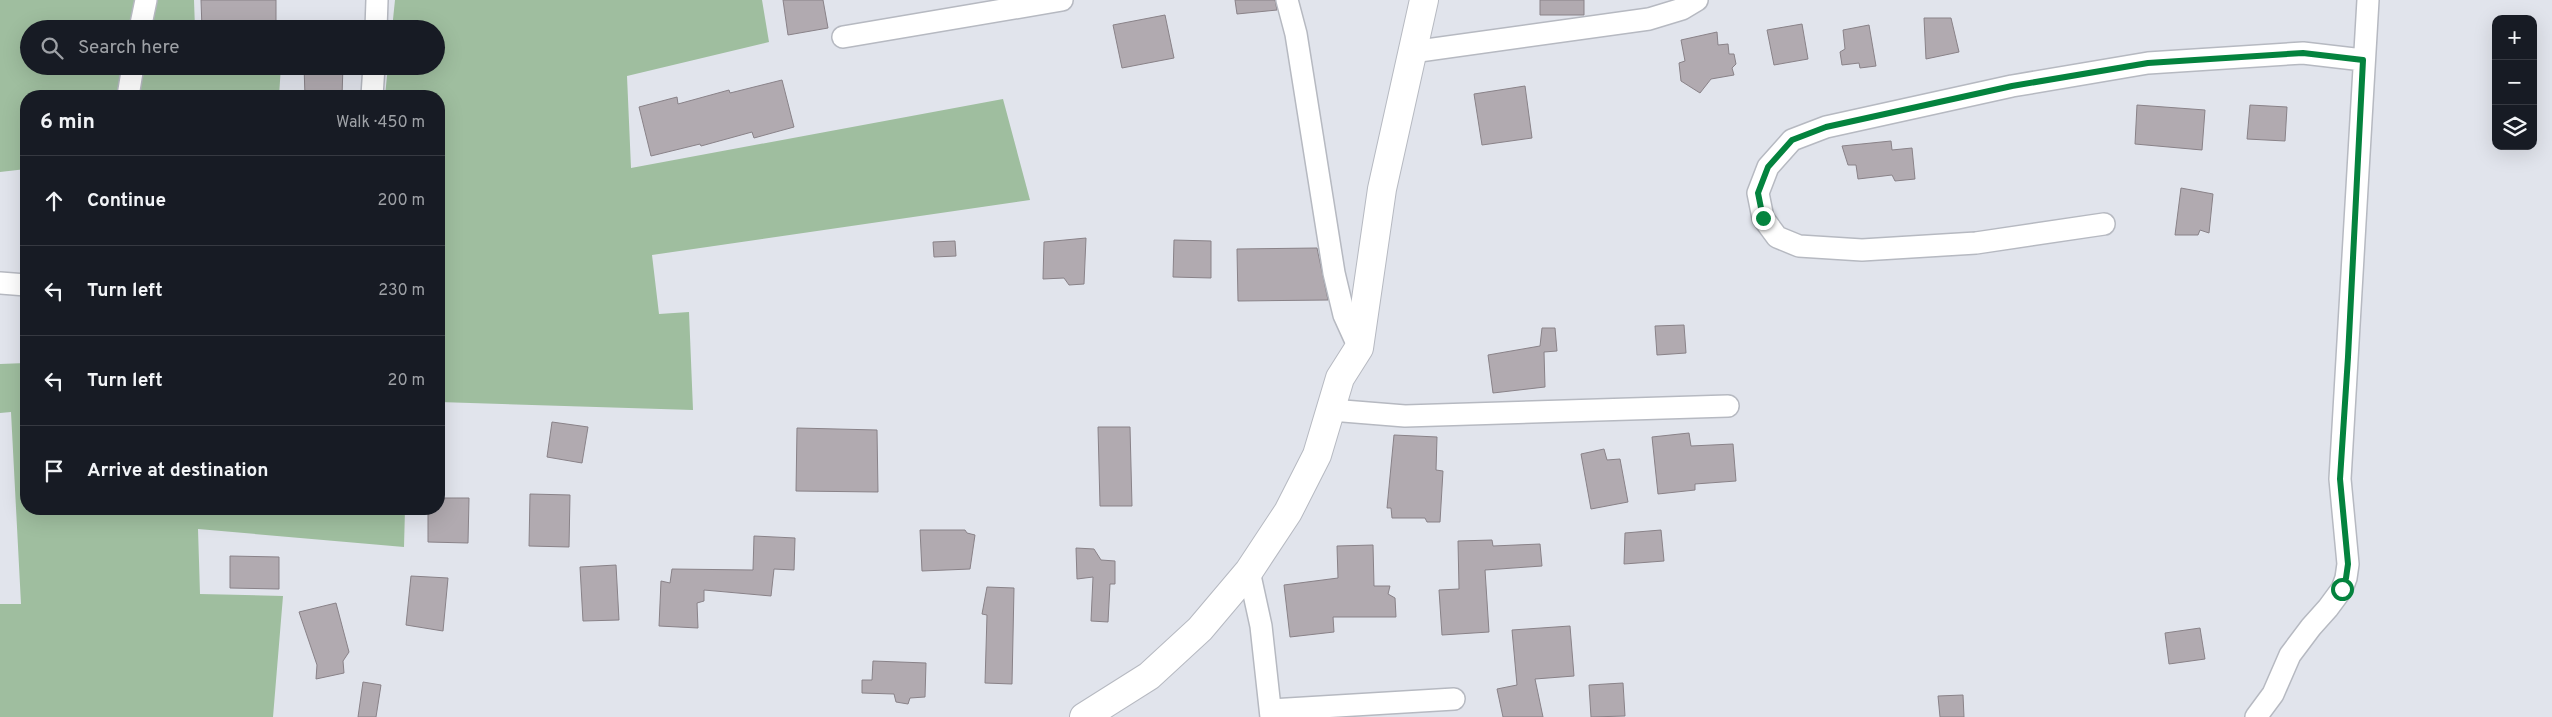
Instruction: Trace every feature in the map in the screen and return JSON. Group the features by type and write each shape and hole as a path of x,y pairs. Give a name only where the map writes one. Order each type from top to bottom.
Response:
{"main road":[{"path":"1084,717 1149,676 1200,630 1249,571 1296,496 1317,455 1340,378 1359,348 1382,189 1424,0"}],"street":[{"path":"142,20 146,0"},
{"path":"377,20 378,0"},
{"path":"843,36 1062,0"},
{"path":"1287,0 1296,34 1334,273 1344,315 1359,348"},
{"path":"1412,52 1649,19 1682,9 1697,0"},
{"path":"2256,717 2273,694 2290,655 2310,626 2328,608 2342,589 2346,578 2348,564 2340,479 2368,0"},
{"path":"2104,224 1967,243 1862,250 1799,246 1777,237 1763,218 1758,193 1768,167 1792,140 1826,127 2012,86 2148,63 2303,53 2363,60"},
{"path":"129,90 132,75"},
{"path":"372,90 373,75"},
{"path":"0,282 20,284"},
{"path":"1331,410 1405,416 1728,406"},
{"path":"1249,571 1261,626 1271,714 1454,699"}],"green space":[{"path":"0,0 194,0 195,20 20,20 20,75 280,75 279,90 20,90 20,170 0,172"},
{"path":"395,0 762,0 769,42 627,76 631,168 1003,99 1030,200 652,255 659,314 689,312 693,410 445,402 445,90 386,90 387,75 445,75 445,20 393,20"},
{"path":"20,363 20,515 405,515 404,547 198,529 200,594 283,596 273,717 0,717 0,604 21,604 11,412 0,413 0,364"}],"building":[{"path":"201,0 276,0 276,20 202,20"},
{"path":"783,0 823,0 828,28 788,35"},
{"path":"1235,0 1275,0 1277,10 1237,14"},
{"path":"1540,0 1584,0 1584,15 1540,15"},
{"path":"1165,15 1174,58 1122,68 1113,25"},
{"path":"1924,18 1951,18 1959,52 1926,59"},
{"path":"1802,24 1808,59 1774,65 1767,30"},
{"path":"1869,25 1876,66 1860,68 1859,63 1842,65 1840,52 1845,49 1843,30"},
{"path":"1717,32 1718,45 1728,44 1729,54 1734,54 1736,64 1732,68 1734,75 1711,79 1700,93 1681,81 1679,63 1685,61 1681,40"},
{"path":"304,75 343,75 342,90 305,90"},
{"path":"782,80 794,127 754,138 752,132 701,146 700,144 651,156 639,107 677,97 678,104 729,90 730,93"},
{"path":"1525,86 1532,138 1482,145 1474,94"},
{"path":"2137,105 2205,110 2202,150 2135,144"},
{"path":"2250,105 2287,107 2285,141 2247,139"},
{"path":"1891,141 1892,150 1912,148 1915,179 1895,181 1892,175 1858,179 1856,165 1848,165 1842,146"},
{"path":"2181,188 2213,194 2209,233 2200,230 2198,235 2175,235"},
{"path":"1086,238 1084,284 1069,285 1064,278 1043,279 1044,242"},
{"path":"1174,240 1211,241 1211,278 1173,277"},
{"path":"955,241 956,256 934,257 933,242"},
{"path":"1317,248 1328,300 1238,301 1237,249"},
{"path":"1684,325 1686,353 1657,355 1655,326"},
{"path":"1542,328 1555,328 1557,351 1544,352 1545,387 1493,393 1488,355 1540,346"},
{"path":"552,422 588,427 582,463 547,457"},
{"path":"1098,427 1130,427 1132,506 1100,506"},
{"path":"797,428 877,430 878,492 796,491"},
{"path":"1689,433 1691,446 1733,444 1736,481 1695,484 1695,490 1658,494 1652,437"},
{"path":"1394,435 1437,437 1436,470 1443,471 1440,522 1427,522 1425,518 1392,518 1391,508 1387,508"},
{"path":"1604,449 1607,460 1620,459 1628,502 1591,509 1581,454"},
{"path":"530,494 570,495 569,547 529,546"},
{"path":"445,498 469,498 468,543 428,542 428,515 445,515"},
{"path":"920,530 965,530 967,533 975,535 970,569 922,571"},
{"path":"1661,530 1664,561 1624,564 1625,533"},
{"path":"754,536 795,538 794,570 774,569 771,596 704,590 704,601 697,603 698,628 659,626 661,581 670,583 672,569 753,570"},
{"path":"1492,540 1493,546 1540,544 1542,566 1485,570 1489,632 1442,635 1439,590 1459,589 1458,541"},
{"path":"1373,545 1374,586 1390,586 1388,594 1395,598 1396,617 1333,617 1334,632 1290,637 1284,585 1338,578 1337,546"},
{"path":"1076,548 1094,549 1101,560 1115,561 1115,584 1110,584 1108,622 1091,621 1093,577 1077,579"},
{"path":"230,556 279,557 279,589 230,588"},
{"path":"616,565 619,620 583,621 580,567"},
{"path":"411,576 448,578 443,631 406,625"},
{"path":"987,587 1014,588 1012,684 985,683 987,615 982,614"},
{"path":"336,603 349,652 343,661 344,673 316,679 317,665 299,612"},
{"path":"1570,626 1574,676 1535,679 1543,717 1503,717 1497,689 1517,685 1512,630"},
{"path":"2200,628 2205,659 2169,664 2165,633"},
{"path":"873,661 926,663 925,697 910,698 908,704 896,702 894,694 862,693 862,680 872,680"},
{"path":"363,682 381,685 376,717 358,717"},
{"path":"1623,683 1625,716 1591,717 1589,685"},
{"path":"1963,695 1964,717 1940,717 1938,696"}],"route":[{"path":"1763,218 1758,193 1768,167 1792,140 1826,127 2012,86 2148,63 2303,53 2363,60 2340,479 2348,564 2342,589"}]}
